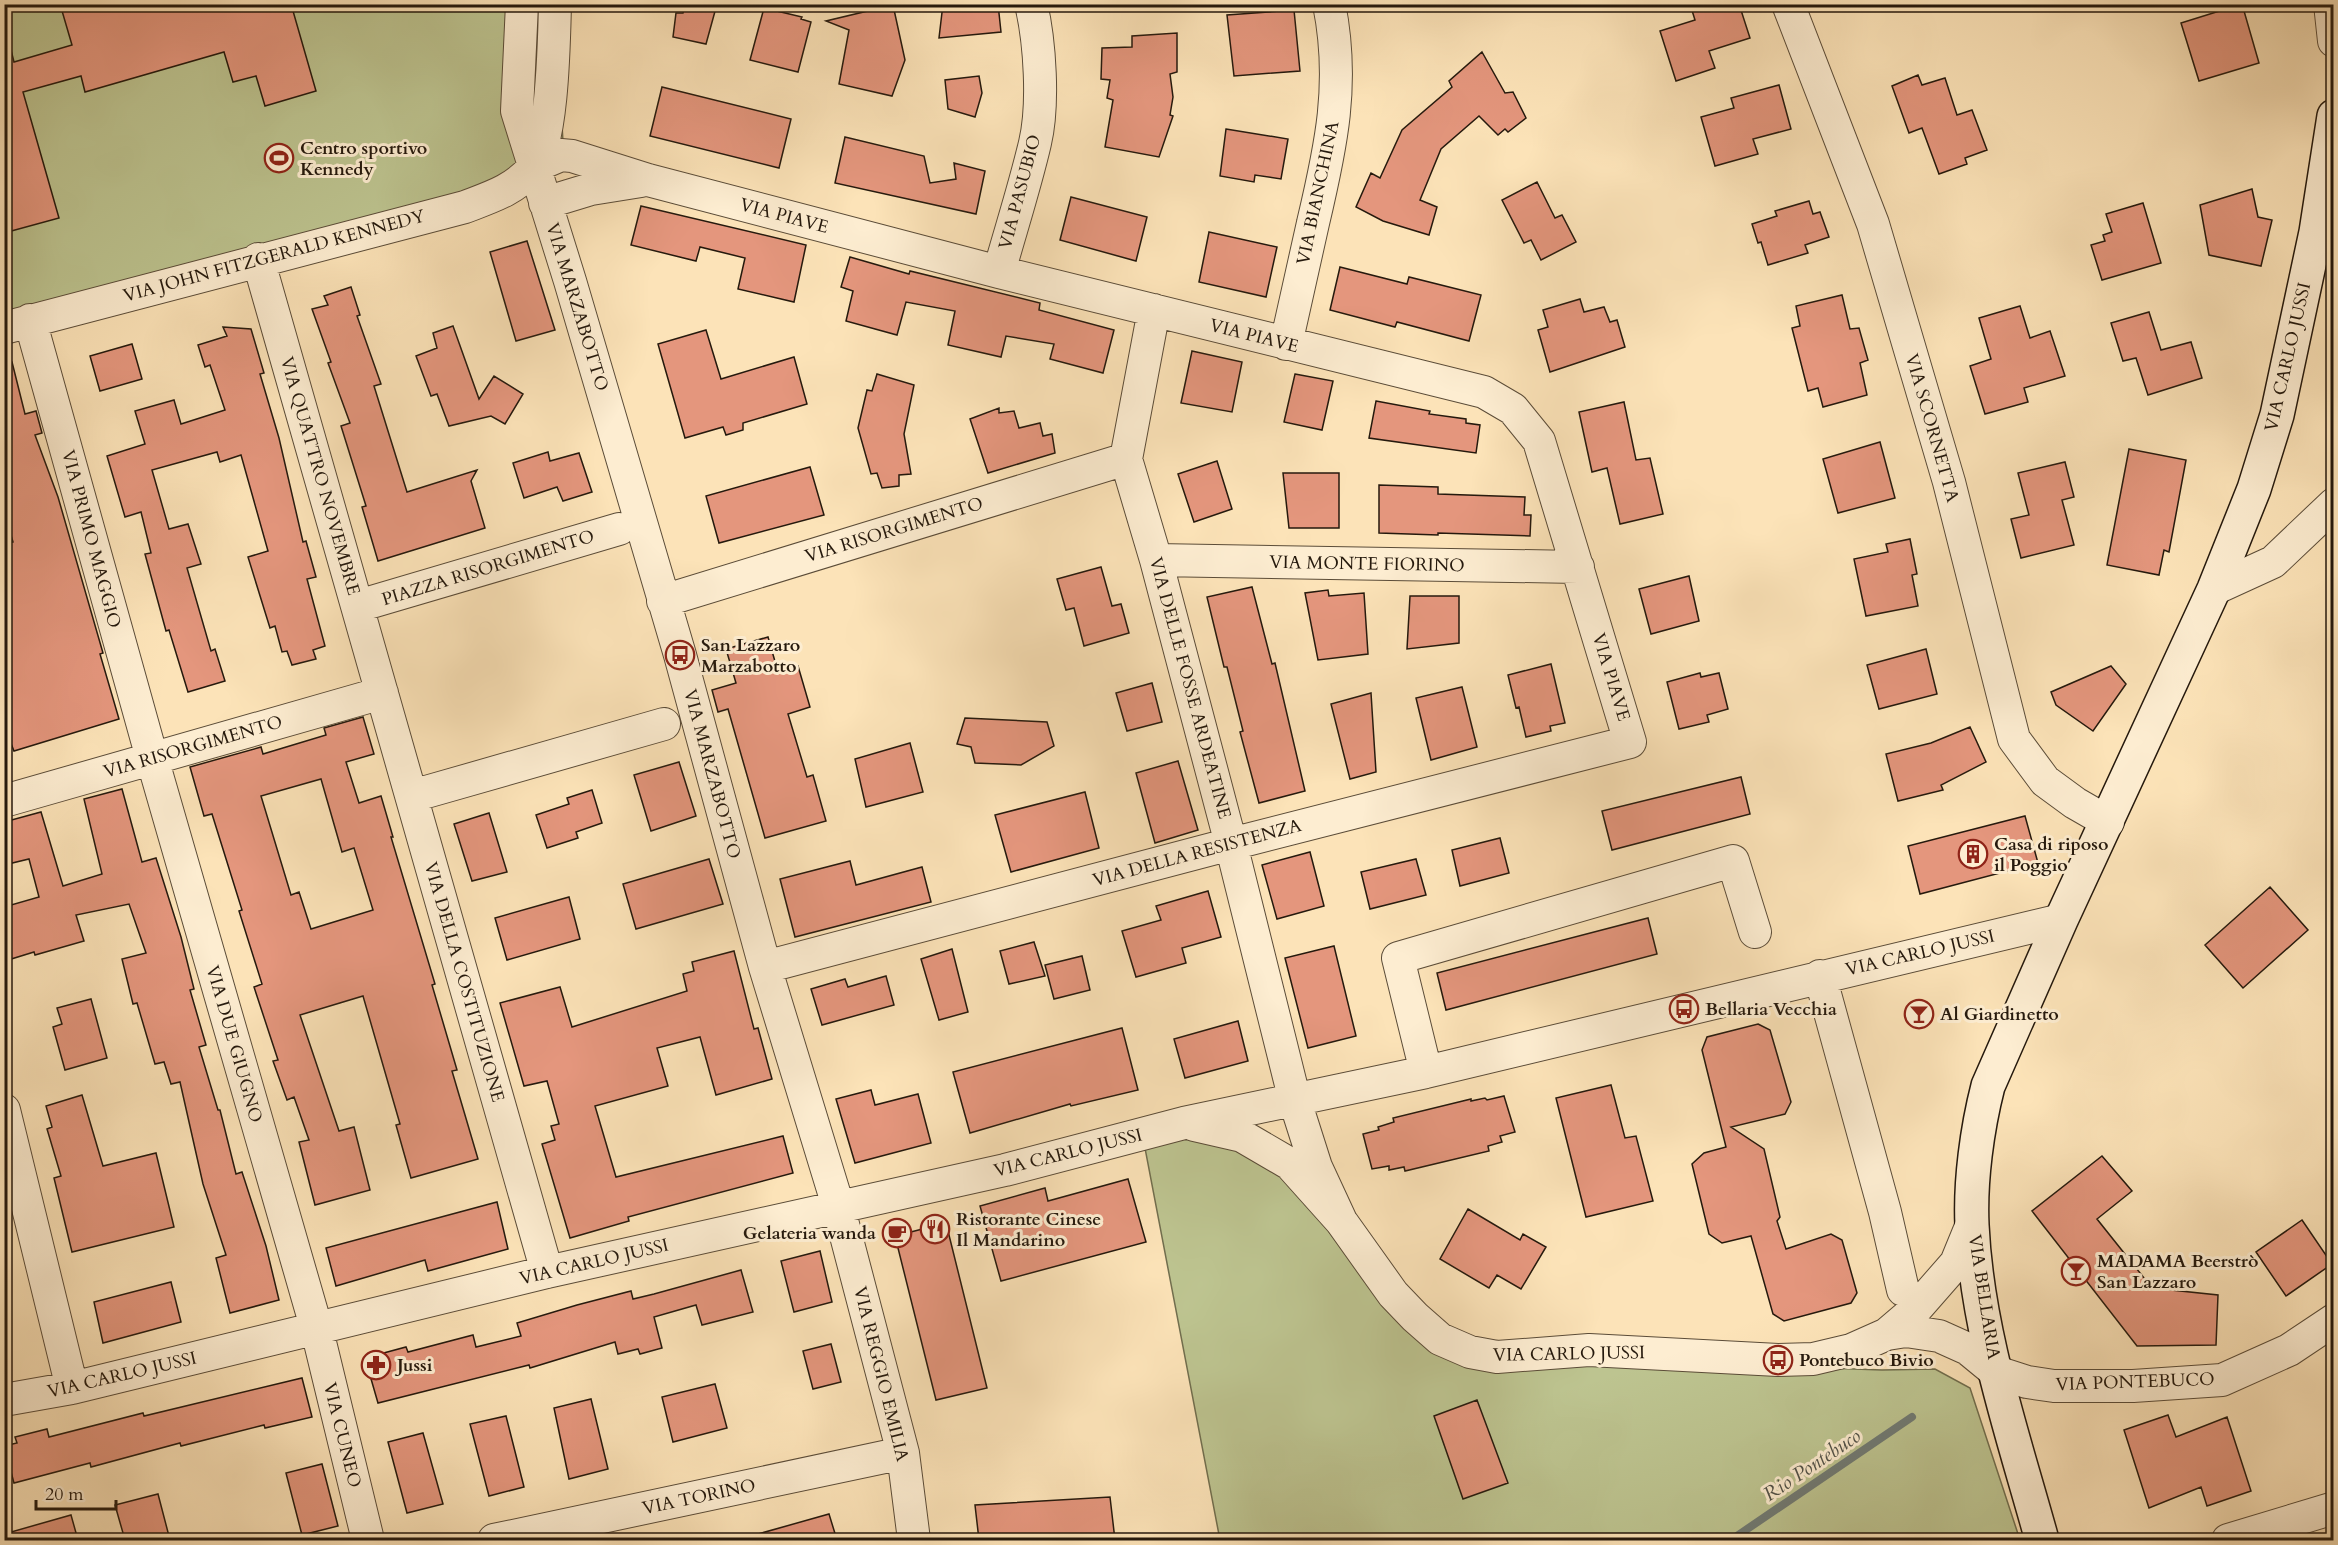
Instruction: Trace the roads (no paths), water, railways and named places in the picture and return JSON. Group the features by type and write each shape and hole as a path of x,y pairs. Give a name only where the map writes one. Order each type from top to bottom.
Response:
{"street":[{"path":"522,4 517,111 535,166"},
{"name":"VIA JOHN FITZGERALD KENNEDY","path":"17,324 465,207 515,186 535,166 544,139 549,112 555,4"},
{"name":"VIA PASUBIO","path":"999,272 1036,141 1040,101 1038,59 1031,4"},
{"name":"VIA BIANCHINA","path":"1286,344 1331,146 1336,105 1329,4"},
{"name":"VIA SCORNETTA","path":"1788,4 1873,224 1948,482 2014,739 2045,781 2075,803 2108,822"},
{"path":"2330,4 2334,41"},
{"name":"VIA CARLO JUSSI","path":"4,1400 72,1388 547,1272 838,1209 1005,1170 1184,1123 1426,1072 2061,920 2214,589 2254,489 2277,415 2316,232 2334,116"},
{"name":"VIA PIAVE","path":"535,166 550,159 572,156 648,180 999,272 1484,392 1513,409 1539,441 1630,742"},
{"name":"VIA MARZABOTTO","path":"535,166 680,655 765,967 838,1209"},
{"name":"VIA PIAVE","path":"545,203 591,189 648,180"},
{"name":"VIA QUATTRO NOVEMBRE","path":"258,260 382,693"},
{"name":"VIA DELLE FOSSE ARDEATINE","path":"1154,310 1126,459 1156,560 1231,844 1295,1101"},
{"name":"VIA PRIMO MAGGIO","path":"17,324 152,758"},
{"name":"VIA RISORGIMENTO","path":"663,601 1126,459"},
{"path":"2214,589 2273,562 2334,504"},
{"name":"PIAZZA RISORGIMENTO","path":"358,606 619,529"},
{"name":"VIA MONTE FIORINO","path":"1156,560 1578,567"},
{"name":"VIA RISORGIMENTO","path":"4,801 382,693"},
{"name":"VIA DELLA COSTITUZIONE","path":"382,693 547,1272"},
{"path":"412,796 664,724"},
{"name":"VIA DELLA RESISTENZA","path":"765,967 1630,742"},
{"name":"VIA DUE GIUGNO","path":"152,758 317,1330"},
{"path":"1426,1072 1398,958 1733,861 1755,932"},
{"name":"VIA BELLARIA","path":"2042,1540 1996,1372 1983,1312 1972,1224 1977,1142 1988,1086 2061,920"},
{"path":"1820,976 1885,1212 1904,1290"},
{"name":"VIA CARLO JUSSI","path":"1295,1101 1316,1167 1341,1221"},
{"path":"4,1110 72,1388"},
{"name":"VIA CARLO JUSSI","path":"1184,1123 1242,1136 1290,1164 1341,1221 1393,1294 1414,1317 1440,1339 1479,1354 1497,1357 1600,1350 1778,1360 1813,1359 1851,1350 1887,1334 1906,1331 1939,1336 1968,1349 1996,1372"},
{"name":"VIA REGGIO EMILIA","path":"838,1209 903,1453 914,1540"},
{"name":"VIA CARLO JUSSI","path":"1887,1334 1914,1311 1945,1278 1956,1263 1972,1224"},
{"name":"VIA PONTEBUCO","path":"1996,1372 2027,1382 2054,1386 2133,1386 2222,1380 2289,1350 2334,1320"},
{"name":"VIA CUNEO","path":"317,1330 368,1540"},
{"name":"VIA TORINO","path":"494,1540 903,1453"},
{"path":"2228,1540 2334,1508"}],"waterway":[{"name":"Rio Pontebuco","path":"1731,1540 1912,1417"}],"place":[{"name":"Centro sportivo Kennedy","path":"279,158"},
{"name":"San Lazzaro Marzabotto","path":"680,655"},
{"name":"Casa di riposo il Poggio","path":"1973,854"},
{"name":"Bellaria Vecchia","path":"1684,1009"},
{"name":"Al Giardinetto","path":"1919,1014"},
{"name":"Ristorante Cinese Il Mandarino","path":"935,1229"},
{"name":"Gelateria wanda","path":"897,1233"},
{"name":"MADAMA Beerstrò San Lazzaro","path":"2076,1271"},
{"name":"Pontebuco Bivio","path":"1778,1360"},
{"name":"Jussi","path":"376,1365"}]}
